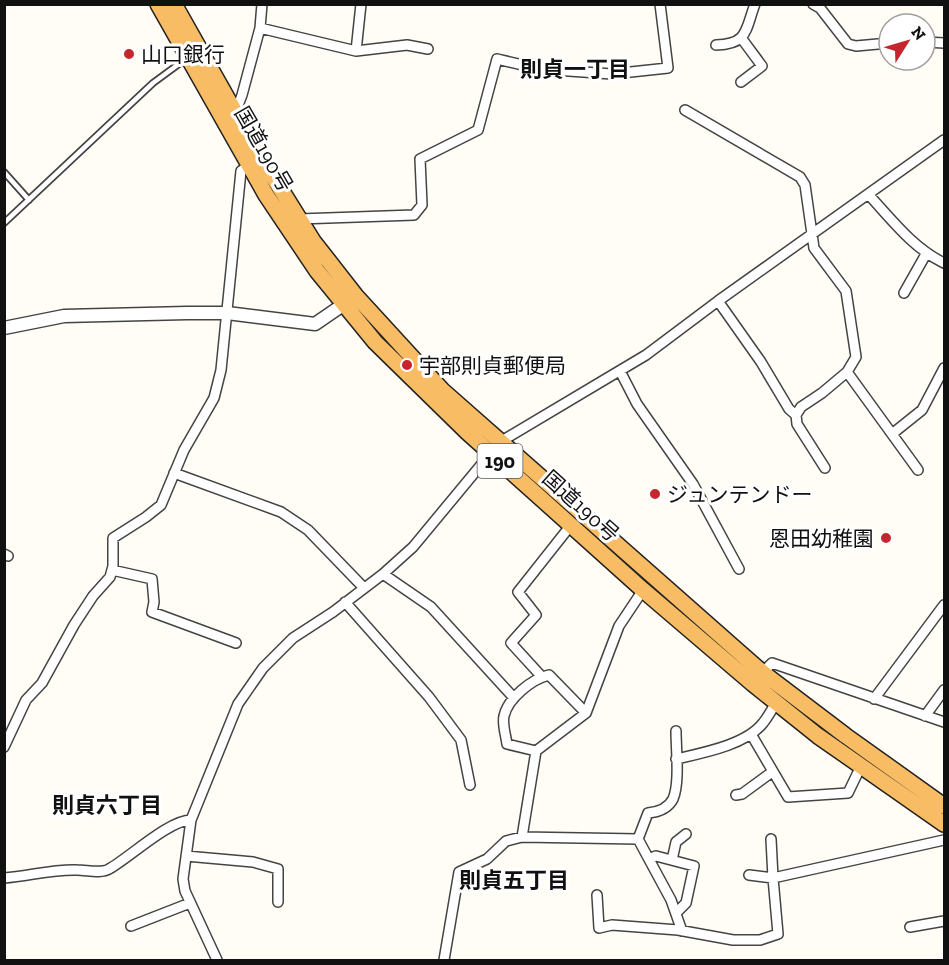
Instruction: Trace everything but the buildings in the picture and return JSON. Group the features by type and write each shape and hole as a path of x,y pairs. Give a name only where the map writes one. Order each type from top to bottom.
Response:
{"highway":[{"name":"国道190号","path":"158,4 188,57 350,300"},
{"name":"国道190号","path":"174,4 227,113 248,166 292,236 350,300 443,391 571,525 643,591 758,678 846,736 945,806"},
{"name":"国道190号","path":"495,448 758,678 776,703 945,824"}],"street":[{"path":"227,113 239,103 242,95 260,28 262,4"},
{"path":"356,51 361,4"},
{"path":"298,219 414,216 422,205 420,159 478,130 497,60 540,69 612,74 668,68 660,4"},
{"path":"716,45 734,45 742,39 755,4"},
{"path":"813,4 820,8 848,44 856,46 877,44"},
{"path":"260,28 356,51 408,45 428,49"},
{"path":"741,82 762,66 742,39"},
{"path":"685,110 800,177 806,185 814,248 846,291 856,357 847,372 801,407 796,415 796,424 825,468"},
{"path":"217,960 189,903 183,879 191,820 238,704 262,668 293,638 383,574 413,547 495,448 620,371 686,326 945,140"},
{"path":"4,747 26,700 42,683 74,625 93,596 110,577 113,538 161,505 184,450 214,398 221,370 241,171 248,166"},
{"path":"868,194 926,254 945,263"},
{"path":"904,293 926,254"},
{"path":"4,328 64,316 227,313 315,324 350,300"},
{"path":"718,301 761,362 789,409 796,415"},
{"path":"892,434 922,410 945,368"},
{"path":"620,371 638,404 693,484 739,569"},
{"path":"847,372 918,470"},
{"path":"174,473 281,512 308,530 364,588"},
{"path":"542,677 511,643 536,615 518,592 571,525"},
{"path":"112,570 152,579 154,602 152,612 236,643"},
{"path":"383,574 431,607 514,698"},
{"path":"522,837 536,751 585,713 619,626 643,591"},
{"path":"345,602 429,697 461,740 470,784"},
{"path":"874,699 945,605"},
{"path":"758,678 772,663 945,722"},
{"path":"536,751 507,744 504,716 514,698 542,677 549,675 585,713"},
{"path":"925,716 945,690"},
{"path":"676,759 722,747 751,734 763,724 776,703"},
{"path":"676,731 676,787 672,800 665,808 648,813 638,839 671,900 682,931"},
{"path":"751,734 788,797 817,797 848,793 861,766"},
{"path":"736,795 772,772"},
{"path":"4,879 53,870 106,871 153,839 185,820 191,820"},
{"path":"672,860 676,842 686,834"},
{"path":"444,960 459,872 487,859 506,841 522,837 638,839"},
{"path":"597,895 599,928 612,925 682,931 733,940 760,940 778,934 771,839"},
{"path":"749,875 773,878 945,840"},
{"path":"186,856 253,862 278,869 278,902"},
{"path":"649,859 656,856 694,866 686,903 676,913"},
{"path":"131,926 189,903"},
{"path":"910,927 945,921"}],"lane":[{"path":"4,223 153,83 188,57"},
{"path":"4,172 29,200"}],"green space":[{"path":"512,459 744,665 742,668 563,510 548,493 510,461"}],"place":[{"name":"山口銀行","path":"129,54"},
{"name":"宇部則貞郵便局","path":"407,365"},
{"name":"ジュンテンドー","path":"655,494"},
{"name":"恩田幼稚園","path":"886,538"}],"district":[{"name":"則貞一丁目","path":"575,69"},
{"name":"則貞六丁目","path":"107,805"},
{"name":"則貞五丁目","path":"514,880"}]}
